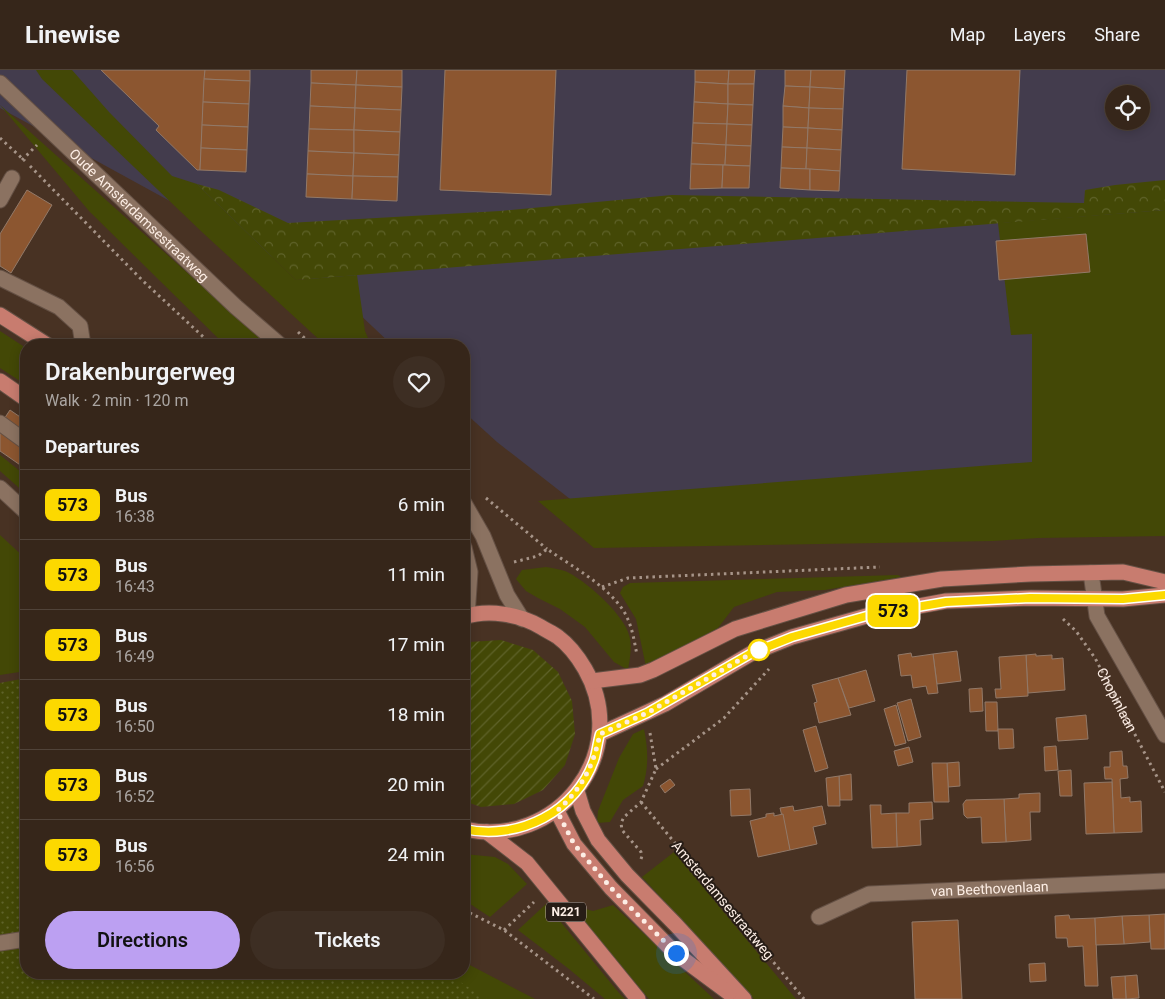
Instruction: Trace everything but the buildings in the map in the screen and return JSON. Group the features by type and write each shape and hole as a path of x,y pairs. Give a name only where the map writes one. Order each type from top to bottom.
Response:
{"main road":[{"path":"0,315 38,339"},
{"path":"0,381 20,395"},
{"path":"592,681 640,675 735,629 846,595 942,579 1030,574 1123,572 1165,582"},
{"path":"600,734 647,713 752,653 792,637 870,615 946,602 1030,598 1123,599 1165,595"},
{"path":"470,617 501,614 522,619 559,638 578,657 592,681 599,707 600,734 595,758 584,779 576,791 557,811 529,826 512,830 487,832 470,830"},
{"path":"576,791 583,811 598,840 627,875 681,930 744,999"},
{"path":"557,811 574,844 611,888 676,953 737,999"},
{"name":"N221","path":"487,832 527,863 638,999"}],"street":[{"name":"Oude Amsterdamsestraatweg","path":"0,84 228,300 273,339"},
{"path":"0,200 12,178"},
{"path":"0,278 59,307 80,326 82,339"},
{"path":"0,423 20,438"},
{"path":"0,488 20,506"},
{"path":"470,513 483,536 507,595 522,619"},
{"name":"Chopinlaan","path":"1091,573 1097,616 1165,735"},
{"name":"van Beethovenlaan","path":"819,917 868,894 1165,881"},
{"path":"0,943 20,940"}],"path":[{"path":"0,138 142,280 206,339"},
{"path":"480,494 547,549 602,587 627,618 633,634 640,675"},
{"path":"496,566 538,556 547,549"},
{"path":"602,587 628,578 882,567"},
{"name":"Chopinlaan","path":"1097,616 1058,615 1076,631 1095,658 1165,792"},
{"path":"647,713 656,769 724,718 775,662"},
{"name":"Amsterdamsestraatweg","path":"656,769 641,802 804,999"},
{"path":"470,913 504,930 594,999"}],"shaded area":[{"path":"0,70 1165,70 1165,494 629,545 497,442 470,417 470,339 386,339 336,292 0,108"}],"green space":[{"path":"36,70 72,70 109,112 172,176 197,184 296,280 357,275 365,331 368,339 318,339 203,233 42,79"},
{"path":"0,105 261,339 219,339 89,211"},
{"path":"1165,180 1165,210 296,280 197,184 219,190 288,223 500,211 672,195 1084,203 1085,190"},
{"path":"1165,210 1165,536 594,548 538,501 1032,462 1032,334 1011,335 998,223"},
{"path":"0,331 20,344 20,381 0,368"},
{"path":"0,455 20,471 20,489 0,471"},
{"path":"0,535 20,553 20,672 0,675"},
{"path":"546,567 565,571 582,581 618,615 628,632 630,641 631,651 628,670 614,662 585,627 560,609 526,591 516,579 522,570"},
{"path":"898,575 901,577 825,590 777,592 734,607 718,628 646,667 636,619 620,593 623,587 630,583"},
{"path":"501,640 533,650 558,672 572,701 575,734 565,765 543,790 514,804 481,807 470,803 470,642"},
{"path":"20,679 20,979 455,979 487,999 0,999 0,683"},
{"path":"644,729 647,758 643,786 623,800 610,822 597,823 598,811 619,758 633,734"},
{"path":"674,852 796,999 754,999 642,877"},
{"path":"470,855 495,857 508,864 527,884 490,917 470,904"},
{"path":"546,904 625,999 605,999 518,930"},
{"path":"570,905 593,911 613,905 714,999 649,999"},
{"path":"470,965 535,999 457,999 421,979 470,979"}],"bus line":[{"name":"573","path":"470,830 487,832 512,830 529,826 557,811 567,802 584,779 595,758 600,734 665,704 752,653 792,637 870,615 946,602 1030,598 1123,599 1165,595"}],"route":[{"path":"676,953 611,888 574,844 557,811 567,802 584,779 595,758 600,734 665,704 752,653 766,648 759,650"}]}
